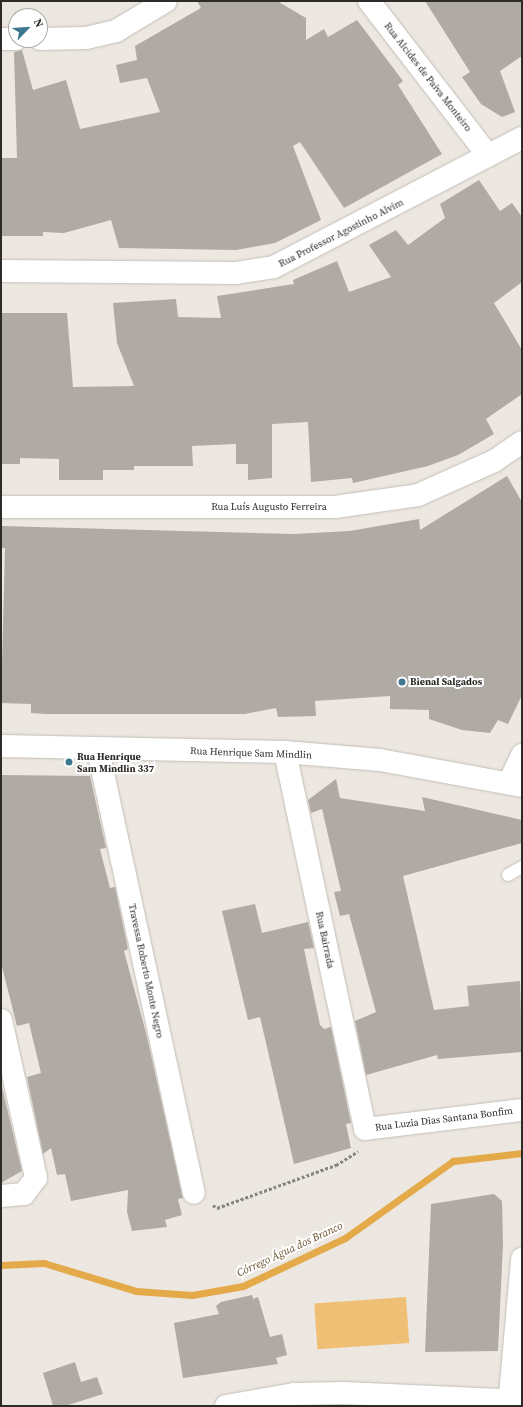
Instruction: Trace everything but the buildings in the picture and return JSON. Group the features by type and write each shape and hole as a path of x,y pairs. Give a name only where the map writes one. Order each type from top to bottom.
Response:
{"street":[{"path":"48,39 86,38 116,31 166,1"},
{"name":"Rua Alcides de Paiva Monteiro","path":"369,1 486,153"},
{"name":"Rua Professor Agostinho Alvim","path":"1,271 236,273 274,266 399,204 486,153 522,138"},
{"name":"Rua Luís Augusto Ferreira","path":"1,507 342,506 418,495 494,461 522,442"},
{"name":"Rua Henrique Sam Mindlin","path":"1,746 98,750 285,752 380,760 516,784"},
{"name":"Travessa Roberto Monte Negro","path":"98,750 194,1193"},
{"name":"Rua Bairrada","path":"285,752 366,1129"},
{"path":"516,784 522,755"},
{"path":"1,1020 36,1178 24,1194 1,1196"},
{"name":"Rua Luzia Dias Santana Bonfim","path":"366,1129 522,1110"},
{"path":"226,1406 294,1394 513,1402 522,1259"}],"lane":[{"path":"508,875 522,867"}],"path":[{"path":"194,1193 217,1208 336,1165 362,1148 366,1129"}],"shaded area":[{"path":"406,1297 409,1343 317,1349 314,1303"}],"waterway":[{"name":"Córrego Água dos Branco","path":"1,1265 44,1263 136,1291 192,1295 243,1286 345,1238 453,1161 522,1153"}],"place":[{"name":"Bienal Salgados","path":"402,682"},
{"name":"Rua Henrique Sam Mindlin 337","path":"69,762"}]}
